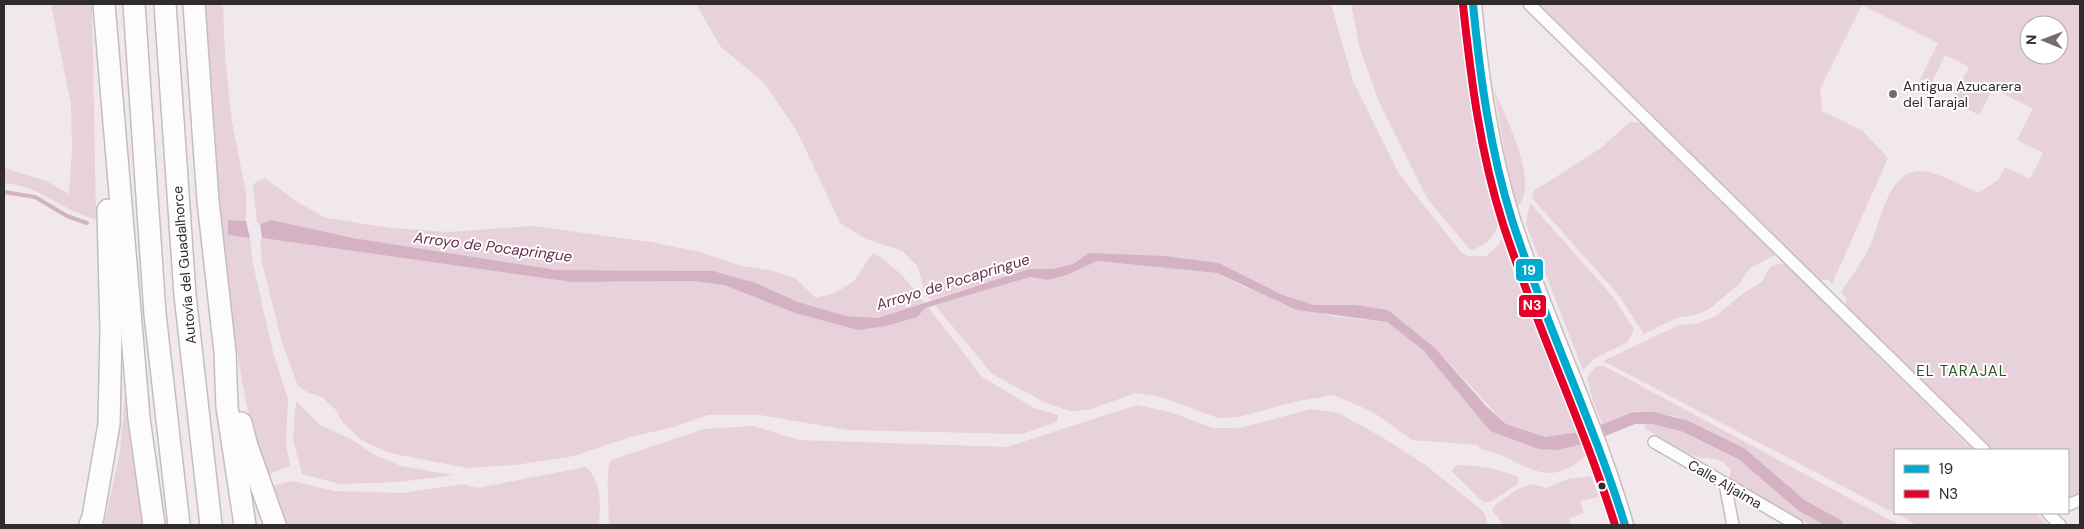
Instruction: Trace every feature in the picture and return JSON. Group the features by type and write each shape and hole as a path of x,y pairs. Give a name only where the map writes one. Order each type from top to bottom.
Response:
{"highway":[{"path":"104,4 139,418 154,525"},
{"path":"134,4 156,314 179,525"},
{"name":"Autovía del Guadalhorce","path":"165,4 185,295 211,525"},
{"path":"194,4 208,201 225,352 227,407 245,525"},
{"path":"90,525 109,424 111,330 106,32"},
{"path":"225,352 247,446 275,525"}],"main road":[{"path":"1473,4 1478,55 1496,162 1512,220 1595,434 1625,525"}],"street":[{"path":"1529,4 1983,449"},
{"name":"Calle Aljaima","path":"1654,442 1796,525"},
{"path":"1725,484 1733,525"},
{"path":"2051,514 2060,525"}],"shaded area":[{"path":"51,4 92,4 96,219 73,211 29,188 4,183 4,168 46,181 69,194 72,151 71,105"},
{"path":"204,4 223,4 225,56 232,122 246,194 246,221 228,220 228,235 250,238 253,264 273,352 288,399 286,444 290,466 270,474 272,486 293,481 334,491 402,493 463,484 477,488 586,467 598,487 600,501 599,525 285,525 273,496 254,437 236,345 217,178"},
{"path":"696,4 1331,4 1353,81 1399,174 1461,252 1468,256 1486,256 1497,247 1505,233 1583,434 1579,432 1545,437 1506,424 1435,348 1388,310 1356,305 1314,305 1283,295 1219,263 1089,253 1073,264 1053,269 1029,269 931,300 925,294 918,267 903,251 866,239 840,223 797,131 764,83 720,46"},
{"path":"1351,4 1463,4 1473,93 1500,219 1493,235 1482,246 1470,250 1427,198 1379,102 1360,49"},
{"path":"1539,4 2080,4 2080,493 2069,497 2069,449 1990,449 1845,306 1847,298 1841,292 1859,266 1873,239 1887,198 1894,186 1903,177 1914,171 1928,172 1978,193 1998,180 2005,167 2030,179 2043,153 2017,140 2033,109 1993,88 1979,115 1952,101 1969,67 1945,55 1929,88 1918,83 1938,43 1862,5 1820,89 1822,111 1863,131 1888,158 1832,284 1828,279 1821,281"},
{"path":"1494,89 1519,150 1523,167 1525,183 1523,196 1517,207 1506,160"},
{"path":"1630,122 1642,123 1775,255 1750,268 1738,285 1708,310 1696,315 1676,318 1644,334 1618,294 1532,198 1534,191 1601,148"},
{"path":"265,178 294,200 326,218 391,228 448,232 532,226 651,242 700,252 741,266 774,271 795,278 816,298 835,293 854,281 873,253 901,275 924,303 878,318 846,316 798,302 756,283 713,271 557,270 353,238 271,220 260,224 257,223 253,184"},
{"path":"1530,203 1613,297 1634,329 1628,342 1594,359 1583,370 1526,224"},
{"path":"228,220 246,221 250,238 228,235"},
{"path":"271,220 353,238 557,270 713,271 756,283 798,302 846,316 878,318 1029,269 1053,269 1073,264 1089,253 1164,256 1219,263 1283,295 1314,305 1356,305 1388,310 1435,348 1487,407 1506,424 1545,437 1579,432 1583,434 1588,443 1557,450 1539,449 1490,431 1423,350 1387,322 1297,310 1217,273 1097,261 1067,275 1048,280 1030,277 925,308 917,317 886,326 858,330 795,313 724,285 692,281 572,282 262,238 260,224"},
{"path":"262,238 572,282 692,281 724,285 795,313 858,330 928,307 982,377 1034,408 1058,415 1057,422 1022,434 848,430 760,415 708,415 674,427 630,437 574,456 515,465 468,468 389,453 363,441 343,423 335,409 322,397 307,392 298,386 281,339 262,263 260,241"},
{"path":"1097,261 1217,273 1244,287 1331,316 1387,322 1423,350 1491,431 1557,450 1588,443 1589,453 1560,472 1547,473 1481,449 1478,445 1412,440 1373,412 1333,395 1298,401 1239,417 1218,418 1158,396 1136,393 1088,410 1070,411 1046,403 992,374 935,305 1030,277 1048,280 1067,275"},
{"path":"1785,264 1972,449 1894,449 1894,513 1603,361 1679,325 1699,323 1716,316 1745,292 1762,282 1770,267"},
{"path":"1596,366 1604,366 1899,525 1846,525 1804,502 1742,450 1674,416 1634,411 1603,425 1593,401 1587,377"},
{"path":"125,395 144,525 104,525 120,452"},
{"path":"296,401 320,425 351,439 375,455 401,466 453,475 399,482 340,484 302,474 293,440"},
{"path":"1137,405 1170,412 1213,428 1239,428 1312,409 1338,413 1382,437 1428,467 1484,512 1488,525 609,525 608,481 611,460 704,429 753,426 799,440 1007,447"},
{"path":"1644,422 1684,431 1740,459 1798,508 1828,525 1810,525 1729,479 1731,471 1722,461 1698,457 1681,450 1646,429"},
{"path":"1457,465 1481,467 1504,472 1519,477 1518,484 1490,502 1483,502 1451,471"},
{"path":"1591,476 1599,497 1580,501 1584,513 1569,518 1571,525 1504,525 1492,511 1494,506 1516,490 1531,484 1547,488 1568,479"},
{"path":"1896,514 2037,514 2048,525 1917,525"}],"waterway":[{"name":"Arroyo de Pocapringue","path":"4,192 35,197 67,216 87,223"},
{"name":"Arroyo de Pocapringue","path":"1587,437 1634,418 1653,418 1685,426 1742,454 1801,505 1837,525"}],"transit line":[{"name":"19","path":"1473,4 1487,113 1504,194 1525,258 1598,448 1625,525"},
{"name":"N3","path":"1463,5 1477,116 1495,197 1516,262 1589,449 1615,525"}],"place":[{"name":"Antigua Azucarera del Tarajal","path":"1893,94"}],"district":[{"name":"EL TARAJAL","path":"1962,371"}]}
